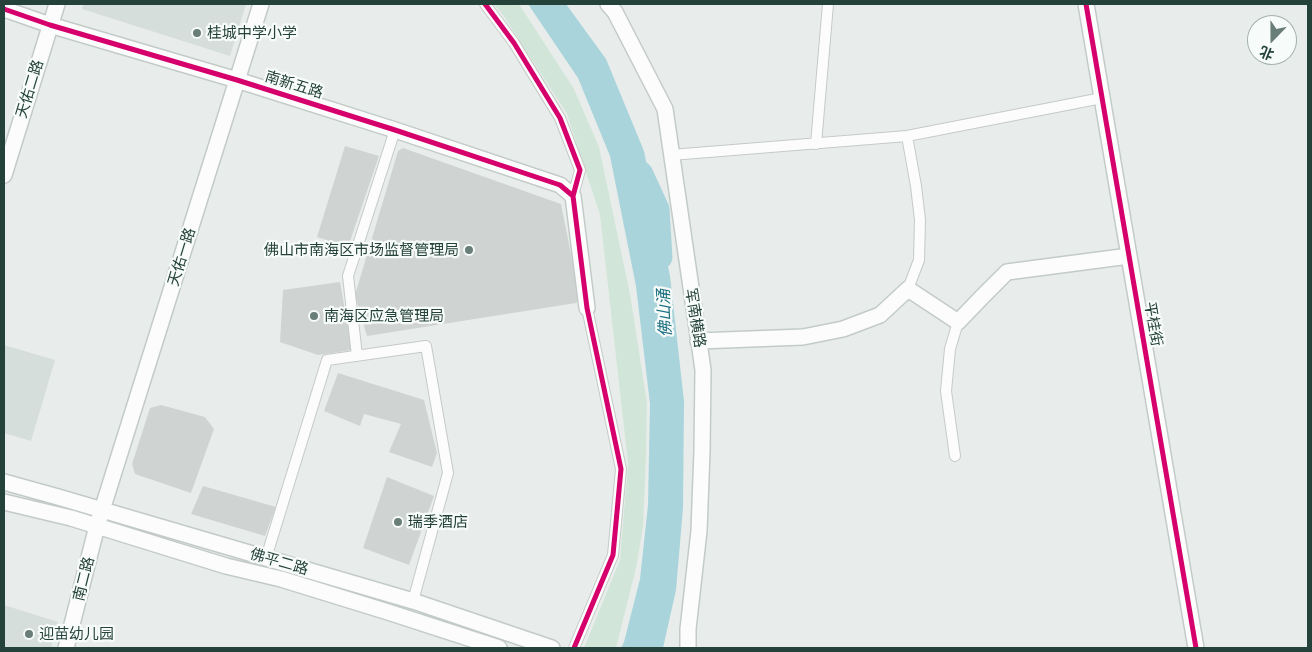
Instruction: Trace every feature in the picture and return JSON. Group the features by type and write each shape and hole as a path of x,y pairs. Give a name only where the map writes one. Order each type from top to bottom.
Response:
{"street":[{"name":"天佑二路","path":"4,175 57,4"},
{"name":"天佑一路","path":"103,510 261,4"},
{"path":"485,4 514,43 560,118 580,170 573,196 587,308 621,469 613,555 574,648"},
{"name":"军南横路","path":"608,4 615,12 665,109 703,370 699,531 688,629 688,648"},
{"path":"816,144 828,4"},
{"name":"平桂街","path":"1086,4 1196,648"},
{"name":"南新五路","path":"4,10 395,130 560,185 573,196"},
{"path":"671,155 907,136 1102,98"},
{"path":"357,356 348,276 395,130"},
{"path":"698,341 803,337 843,329 880,315 908,289 919,260 920,220 907,136"},
{"path":"955,456 946,391 950,349 958,322 1007,272 1129,256"},
{"path":"908,289 958,322"},
{"path":"266,558 327,360 426,346 448,473 413,602"},
{"name":"佛平二路","path":"4,482 413,602 552,648"},
{"name":"佛平二路","path":"4,502 71,518 226,566 281,579 499,648"},
{"name":"南二路","path":"66,648 97,526 103,510"}],"shaded area":[{"name":"桂城中学小学","path":"83,4 246,4 230,56 82,9"},
{"path":"4,345 55,360 31,441 4,433"},
{"name":"迎苗幼儿园","path":"4,605 58,622 51,648 4,647"}],"green space":[{"path":"494,4 519,4 574,89 599,147 630,294 647,403 646,457 643,527 636,568 616,648 584,648 620,560 628,463 600,215 567,114"}],"water":[{"path":"528,4 566,4 606,59 644,151 670,276 684,401 683,508 676,590 663,648 621,648 640,579 648,505 650,404 636,286 610,156 578,78"}],"building":[{"path":"345,146 379,156 348,247 317,237"},
{"name":"佛山市南海区市场监督管理局","path":"403,148 561,204 580,299 576,303 367,336 355,295 398,151"},
{"name":"南海区应急管理局","path":"340,282 352,350 318,355 280,342 283,290"},
{"path":"338,373 424,400 437,453 432,467 389,452 401,424 364,414 360,426 324,411"},
{"path":"161,405 205,417 214,429 191,493 135,474 132,464 150,408"},
{"name":"瑞季酒店","path":"387,477 434,496 409,565 363,548"},
{"path":"203,486 276,507 265,536 191,514"}],"waterway":[{"name":"佛山涌","path":"642,172 659,209 662,258"}],"cycle path":[{"path":"485,4 514,43 560,118 580,170 573,196 587,308 621,469 613,555 574,648"},
{"path":"1086,4 1196,648"},
{"path":"4,9 50,25 237,80 395,130 560,185 573,196"}],"place":[{"name":"桂城中学小学","path":"197,33"},
{"name":"佛山市南海区市场监督管理局","path":"469,250"},
{"name":"南海区应急管理局","path":"314,316"},
{"name":"瑞季酒店","path":"398,522"},
{"name":"迎苗幼儿园","path":"29,634"}]}
